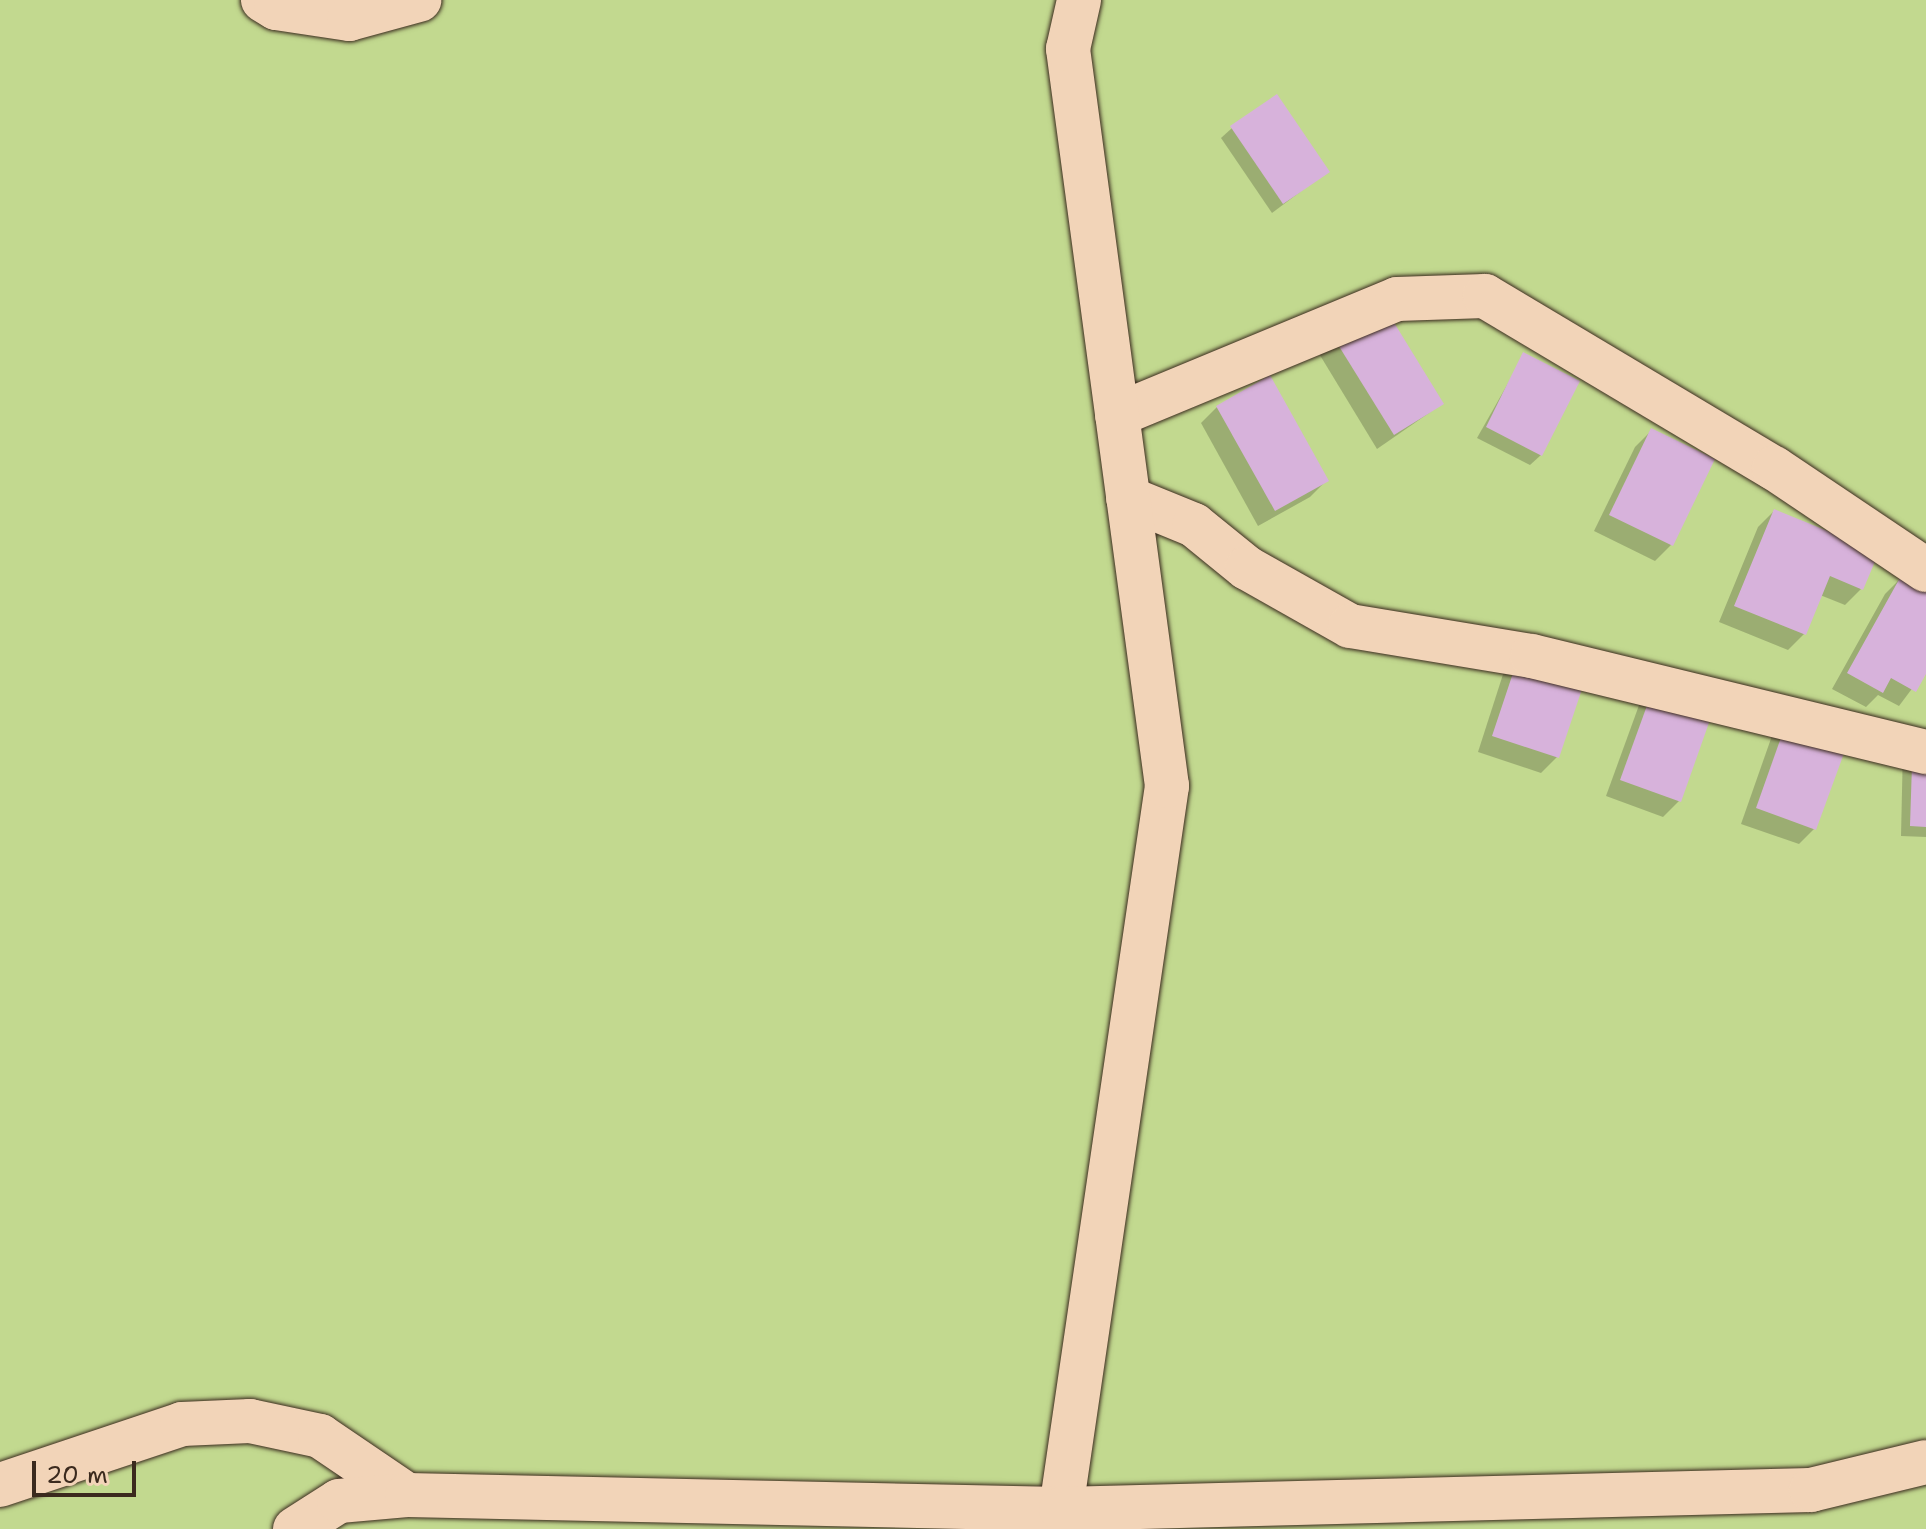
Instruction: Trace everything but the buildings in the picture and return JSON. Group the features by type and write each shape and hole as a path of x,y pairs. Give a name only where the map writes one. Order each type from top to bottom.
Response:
{"street":[{"path":"263,0 276,8 349,19 419,0"},
{"path":"1061,1509 1167,786 1068,49 1079,0"},
{"path":"1117,415 1397,299 1485,296 1774,468 1926,570"},
{"path":"1128,498 1194,525 1247,568 1350,626 1532,656 1926,752"},
{"path":"0,1485 182,1424 250,1421 320,1436 407,1495"},
{"path":"295,1529 339,1501 407,1495 1061,1509 1811,1490 1926,1462"}],"green space":[{"path":"0,0 1926,0 1926,1529 0,1529"}]}
